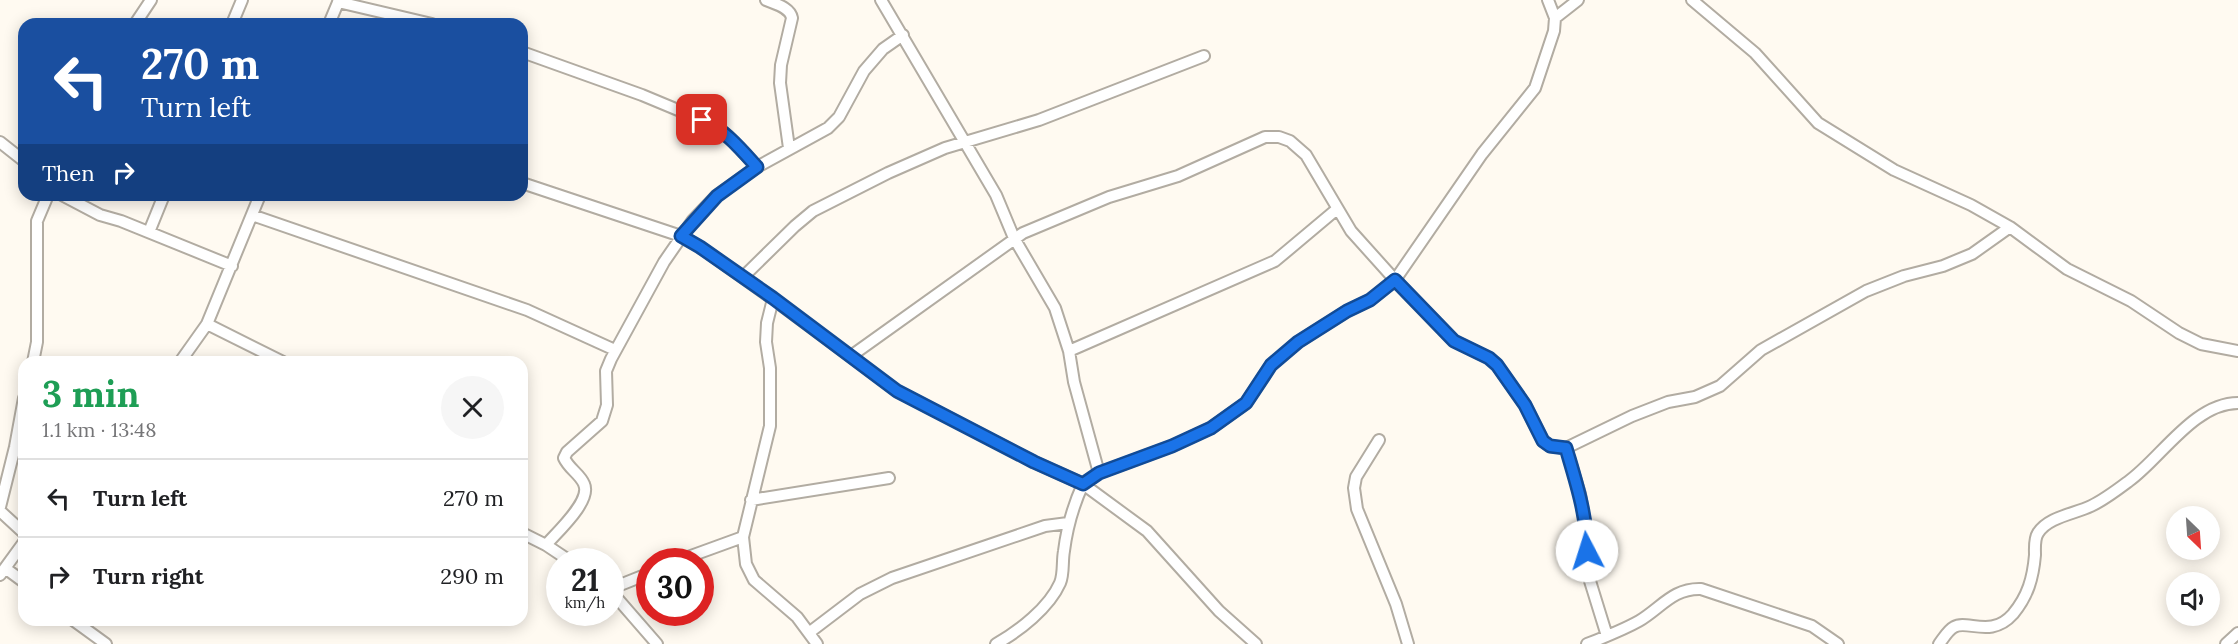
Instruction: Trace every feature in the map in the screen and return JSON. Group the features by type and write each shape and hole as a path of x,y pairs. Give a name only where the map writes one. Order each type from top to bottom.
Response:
{"street":[{"path":"139,18 151,0"},
{"path":"234,18 242,0"},
{"path":"766,0 788,10 792,18 781,65 780,83 789,148"},
{"path":"881,0 996,195 1014,238 1055,308 1069,351 1074,382 1099,473"},
{"path":"996,644 1021,627 1053,595 1061,581 1068,523 1083,484 1099,473 1172,446 1211,428 1246,403 1271,365 1298,342 1347,311 1370,300 1395,280 1482,154 1535,88 1554,31 1555,18 1548,0"},
{"path":"1555,18 1578,0"},
{"path":"1692,0 1755,53 1818,123 1894,170 1971,205 2010,227 2067,269 2131,301 2179,333 2201,344 2238,351"},
{"path":"331,18 338,1 407,18"},
{"path":"546,545 582,503 586,494 584,484 564,458 567,452 602,421 607,405 606,371 615,350 681,236 717,196 757,167 828,128 838,117 864,71 883,48 903,35"},
{"path":"528,54 631,92 714,126 728,136 757,167"},
{"path":"743,277 795,226 827,203 897,169 945,148 1039,120 1204,56"},
{"path":"851,356 1014,238 1109,196 1178,176 1265,137 1279,137 1290,141 1306,155 1351,231 1454,341 1489,358 1497,365 1525,405 1543,441 1550,446 1566,448 1632,416 1668,402 1695,397 1720,386 1761,350 1866,291 1972,254 2010,227"},
{"path":"0,142 18,157"},
{"path":"528,185 681,236 773,298 897,391 1034,462 1083,484 1147,531 1220,611 1256,644"},
{"path":"34,356 37,342 37,221 45,201"},
{"path":"73,201 100,215 149,232 232,266"},
{"path":"149,232 162,201"},
{"path":"184,356 207,324 257,201"},
{"path":"1069,351 1275,261 1337,208"},
{"path":"252,214 527,310 615,350"},
{"path":"773,298 767,323 766,342 770,368 770,426 743,537 746,564 754,580 789,610 810,632 817,644"},
{"path":"207,324 271,356"},
{"path":"1939,644 1954,627 1961,625 1983,628 1996,626 2011,616 2026,598 2032,579 2037,534 2046,524 2092,506 2136,476 2201,416 2229,403 2238,403"},
{"path":"18,431 0,509 18,527"},
{"path":"1379,440 1356,477 1354,488 1357,509 1396,604 1408,644"},
{"path":"1566,448 1580,494 1587,536 1587,566 1590,581 1607,636"},
{"path":"751,500 889,478"},
{"path":"810,632 860,594 892,578 1045,526 1068,523"},
{"path":"528,536 550,548"},
{"path":"713,548 743,537"},
{"path":"18,550 2,571 18,579"},
{"path":"1587,644 1641,620 1688,588 1701,589 1812,626 1838,644"},
{"path":"624,605 657,644"},
{"path":"82,626 106,644"},
{"path":"2226,644 2238,633"}],"route":[{"path":"702,120 728,136 757,167 717,196 681,236 773,298 897,391 1034,462 1083,484 1099,473 1172,446 1211,428 1246,403 1271,365 1298,342 1347,311 1370,300 1395,280 1454,341 1489,358 1497,365 1525,405 1543,441 1550,446 1566,448 1580,494 1587,536 1587,551"}]}
